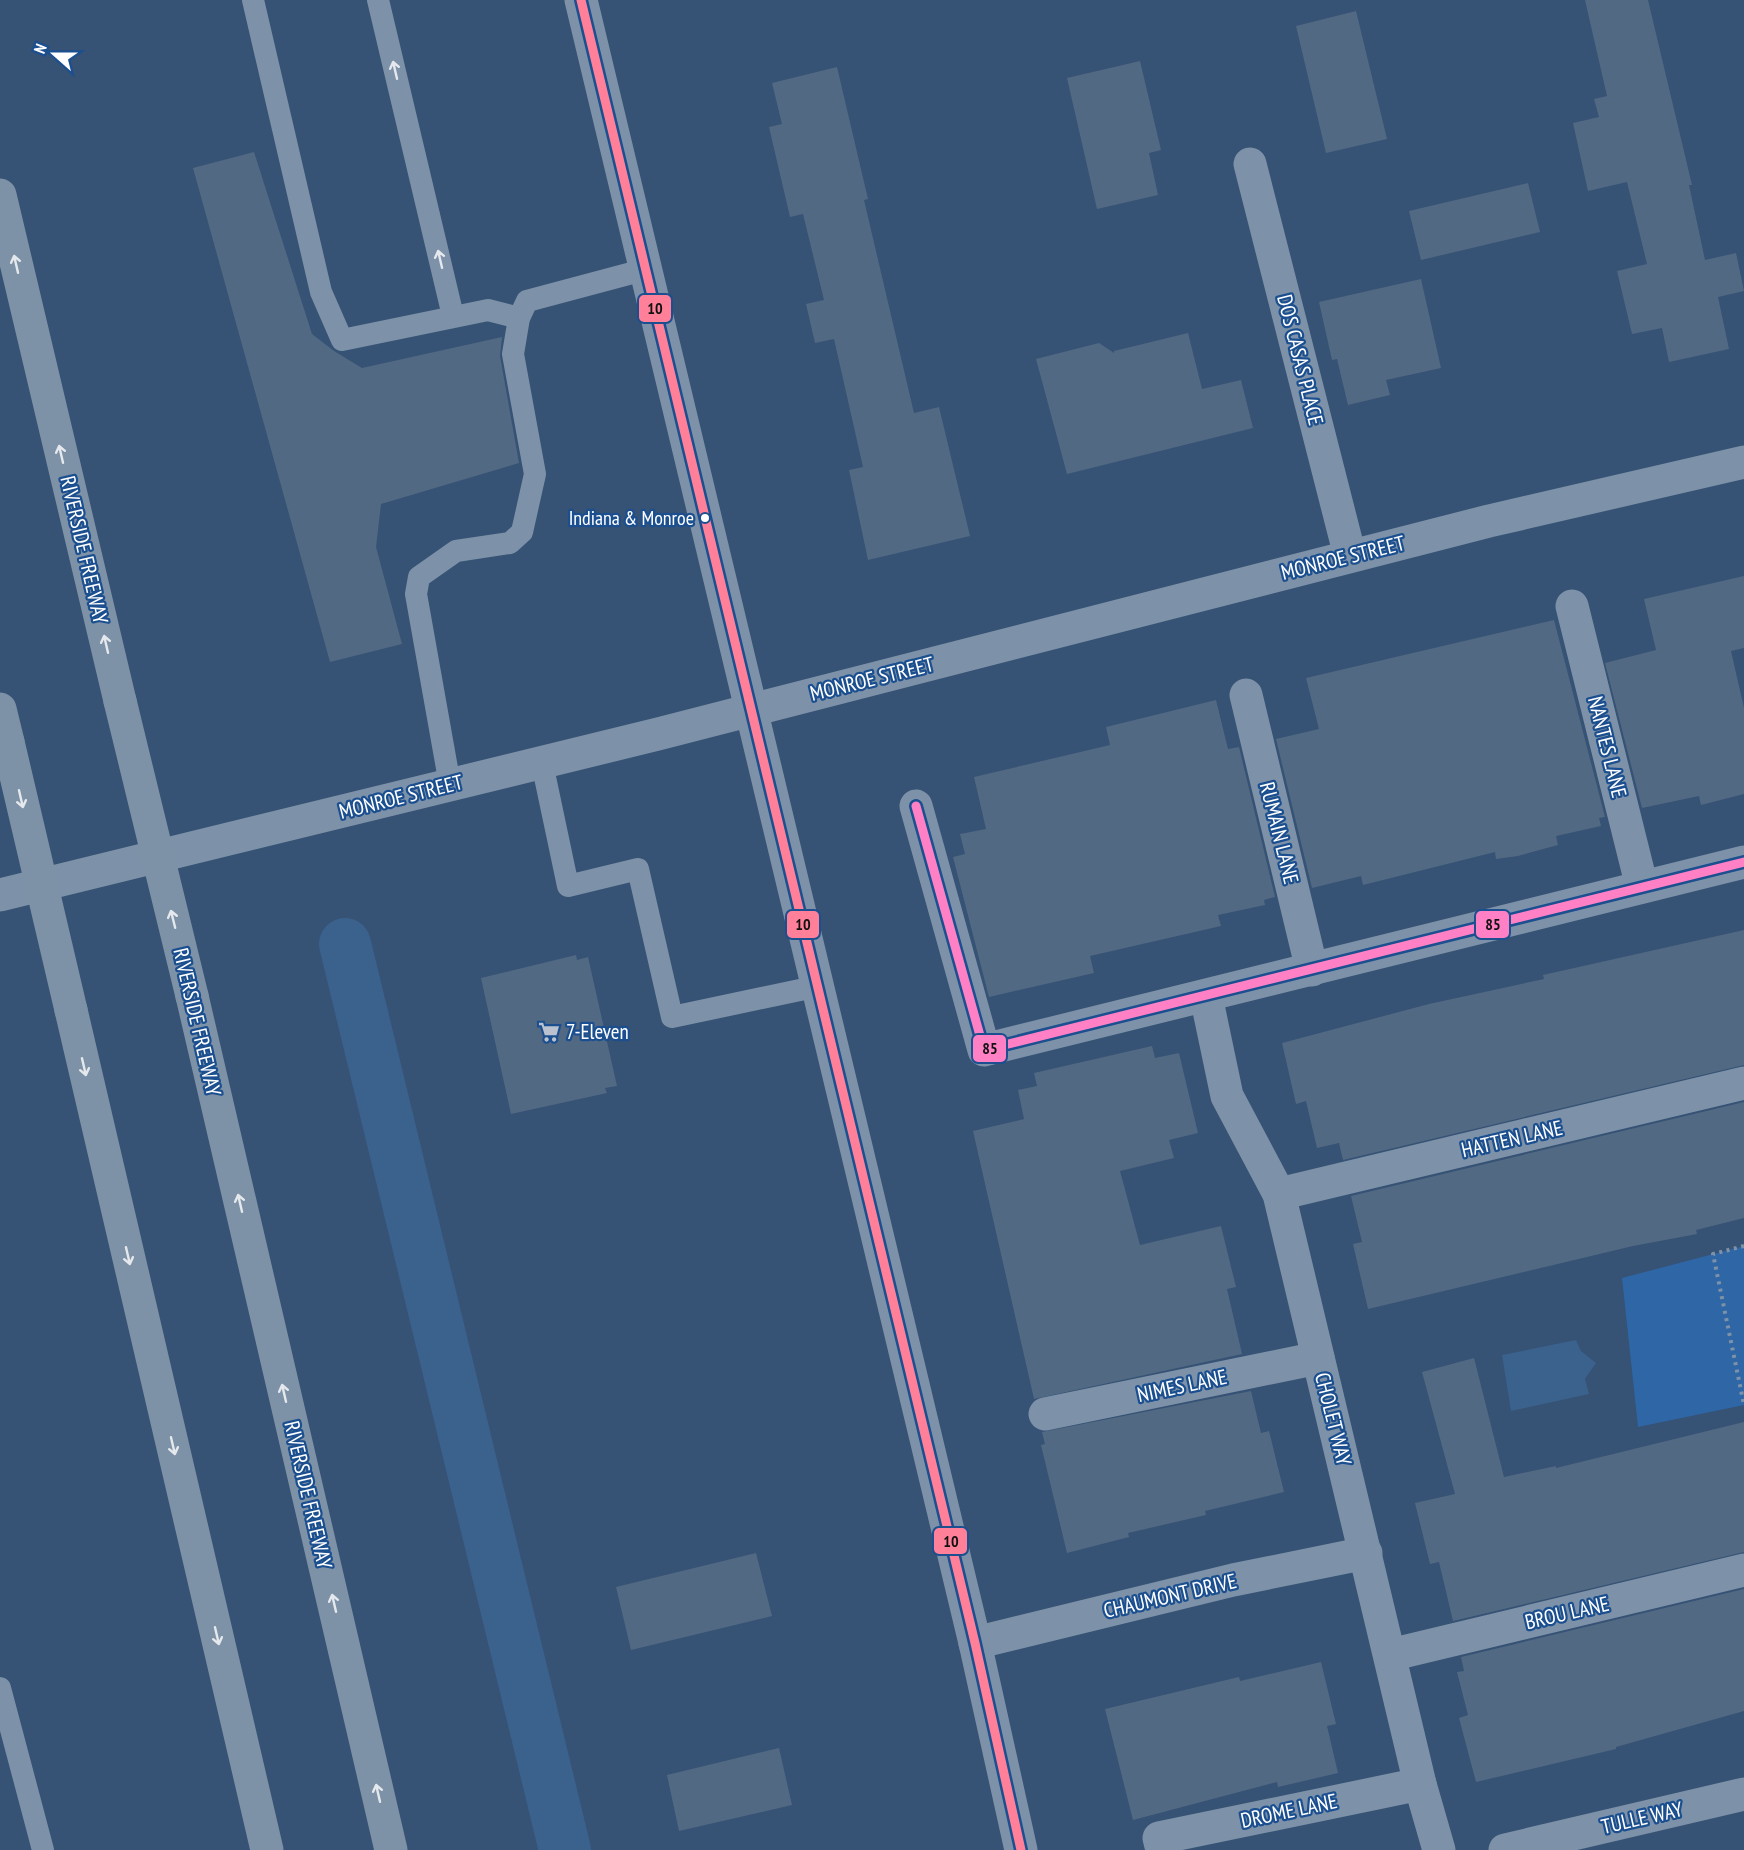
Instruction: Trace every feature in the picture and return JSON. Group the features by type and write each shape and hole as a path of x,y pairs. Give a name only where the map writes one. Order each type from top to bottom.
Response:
{"highway":[{"name":"RIVERSIDE FREEWAY","path":"0,195 192,996 392,1850"},
{"path":"0,709 267,1850"}],"street":[{"path":"581,0 819,986 975,1642 1021,1850"},
{"name":"DOS CASAS PLACE","path":"1250,164 1350,556"},
{"name":"MONROE STREET","path":"0,895 753,710 1489,520 1744,462"},
{"name":"NANTES LANE","path":"1572,606 1642,887"},
{"name":"RUMAIN LANE","path":"1246,695 1312,970"},
{"path":"916,806 984,1050 1744,862"},
{"name":"CHOLET WAY","path":"1206,996 1227,1096 1279,1194 1420,1784 1439,1850"},
{"name":"HATTEN LANE","path":"1279,1194 1744,1083"},
{"name":"NIMES LANE","path":"1045,1414 1318,1358"},
{"name":"CHAUMONT DRIVE","path":"975,1642 1366,1552"},
{"name":"BROU LANE","path":"1390,1655 1744,1570"},
{"name":"DROME LANE","path":"1160,1844 1420,1784"},
{"name":"TULLE WAY","path":"1521,1848 1744,1794"}],"lane":[{"path":"253,0 321,291 342,340 488,310 519,318"},
{"path":"378,0 453,316"},
{"path":"450,785 416,594 419,577 456,551 510,543 522,532 535,474 513,354 519,318 527,301 647,269"},
{"path":"542,763 568,886 638,869 672,1017 819,986"},
{"path":"0,1688 43,1850"}],"path":[{"path":"1744,1246 1713,1254 1742,1405 1744,1405"}],"shaded area":[{"path":"1744,1246 1744,1405 1638,1427 1622,1278"},
{"path":"1576,1340 1581,1351 1596,1363 1585,1379 1589,1394 1511,1411 1502,1355"}],"building":[{"path":"1585,0 1648,0 1692,185 1689,185 1705,260 1736,253 1744,291 1718,297 1729,349 1669,362 1662,328 1632,334 1617,271 1647,264 1627,182 1588,191 1573,123 1599,117 1594,99 1607,96"},
{"path":"1356,11 1387,139 1326,153 1296,26"},
{"path":"1140,61 1161,150 1149,153 1158,195 1097,209 1067,78"},
{"path":"837,67 868,199 864,200 914,413 939,407 970,536 868,560 849,470 863,467 834,339 815,343 806,304 824,300 803,214 790,217 769,127 782,124 772,83"},
{"path":"254,152 312,334 334,351 362,368 502,337 500,356 519,463 381,504 376,547 402,644 330,662 193,168"},
{"path":"1528,183 1540,232 1421,260 1409,211"},
{"path":"1421,279 1441,368 1386,380 1390,395 1348,405 1337,359 1332,360 1319,302"},
{"path":"1188,333 1202,389 1241,380 1253,428 1067,474 1036,359 1099,343 1114,353 1114,351"},
{"path":"1744,576 1744,648 1731,651 1744,708 1744,794 1701,805 1699,796 1642,808 1605,663 1656,650 1644,599"},
{"path":"1554,620 1605,817 1599,818 1601,826 1556,836 1558,845 1518,856 1496,859 1495,852 1363,885 1361,876 1312,888 1276,739 1319,729 1306,678"},
{"path":"1216,700 1228,749 1239,747 1275,897 1264,900 1265,905 1218,915 1221,926 1090,956 1094,973 989,997 953,857 965,854 960,834 986,829 974,777 1110,745 1106,727"},
{"path":"1744,930 1744,1065 1343,1160 1339,1143 1317,1148 1306,1101 1296,1104 1282,1043 1429,1004 1544,979 1543,975"},
{"name":"7-Eleven","path":"576,955 577,960 588,957 617,1086 605,1088 607,1093 511,1114 481,978"},
{"path":"1152,1046 1155,1058 1179,1053 1198,1133 1169,1140 1174,1158 1120,1171 1140,1245 1221,1226 1236,1287 1227,1289 1242,1354 1034,1399 973,1131 1024,1119 1018,1090 1037,1086 1034,1073"},
{"path":"1744,1102 1744,1218 1696,1230 1697,1234 1633,1246 1368,1309 1353,1244 1362,1242 1351,1196"},
{"path":"1474,1358 1504,1477 1556,1466 1556,1468 1744,1422 1744,1552 1453,1621 1439,1562 1430,1564 1415,1503 1455,1494 1422,1372"},
{"path":"1251,1391 1261,1433 1269,1431 1284,1492 1205,1511 1206,1515 1128,1533 1129,1537 1067,1553 1041,1445 1045,1444 1042,1432"},
{"path":"756,1553 772,1616 631,1650 616,1587"},
{"path":"1744,1589 1744,1711 1616,1747 1616,1749 1476,1782 1459,1718 1468,1715 1457,1672 1464,1671 1461,1657"},
{"path":"1321,1662 1336,1724 1327,1726 1338,1773 1278,1787 1277,1782 1133,1820 1105,1709 1239,1677 1240,1681"},
{"path":"779,1748 792,1805 679,1831 667,1775"}],"waterway":[{"path":"345,944 565,1850"}],"transit line":[{"name":"10","path":"581,0 975,1643 1021,1850"},
{"name":"85","path":"916,806 984,1050 1744,862"}],"place":[{"name":"Indiana & Monroe","path":"705,518"},
{"name":"7-Eleven","path":"549,1032"}]}
